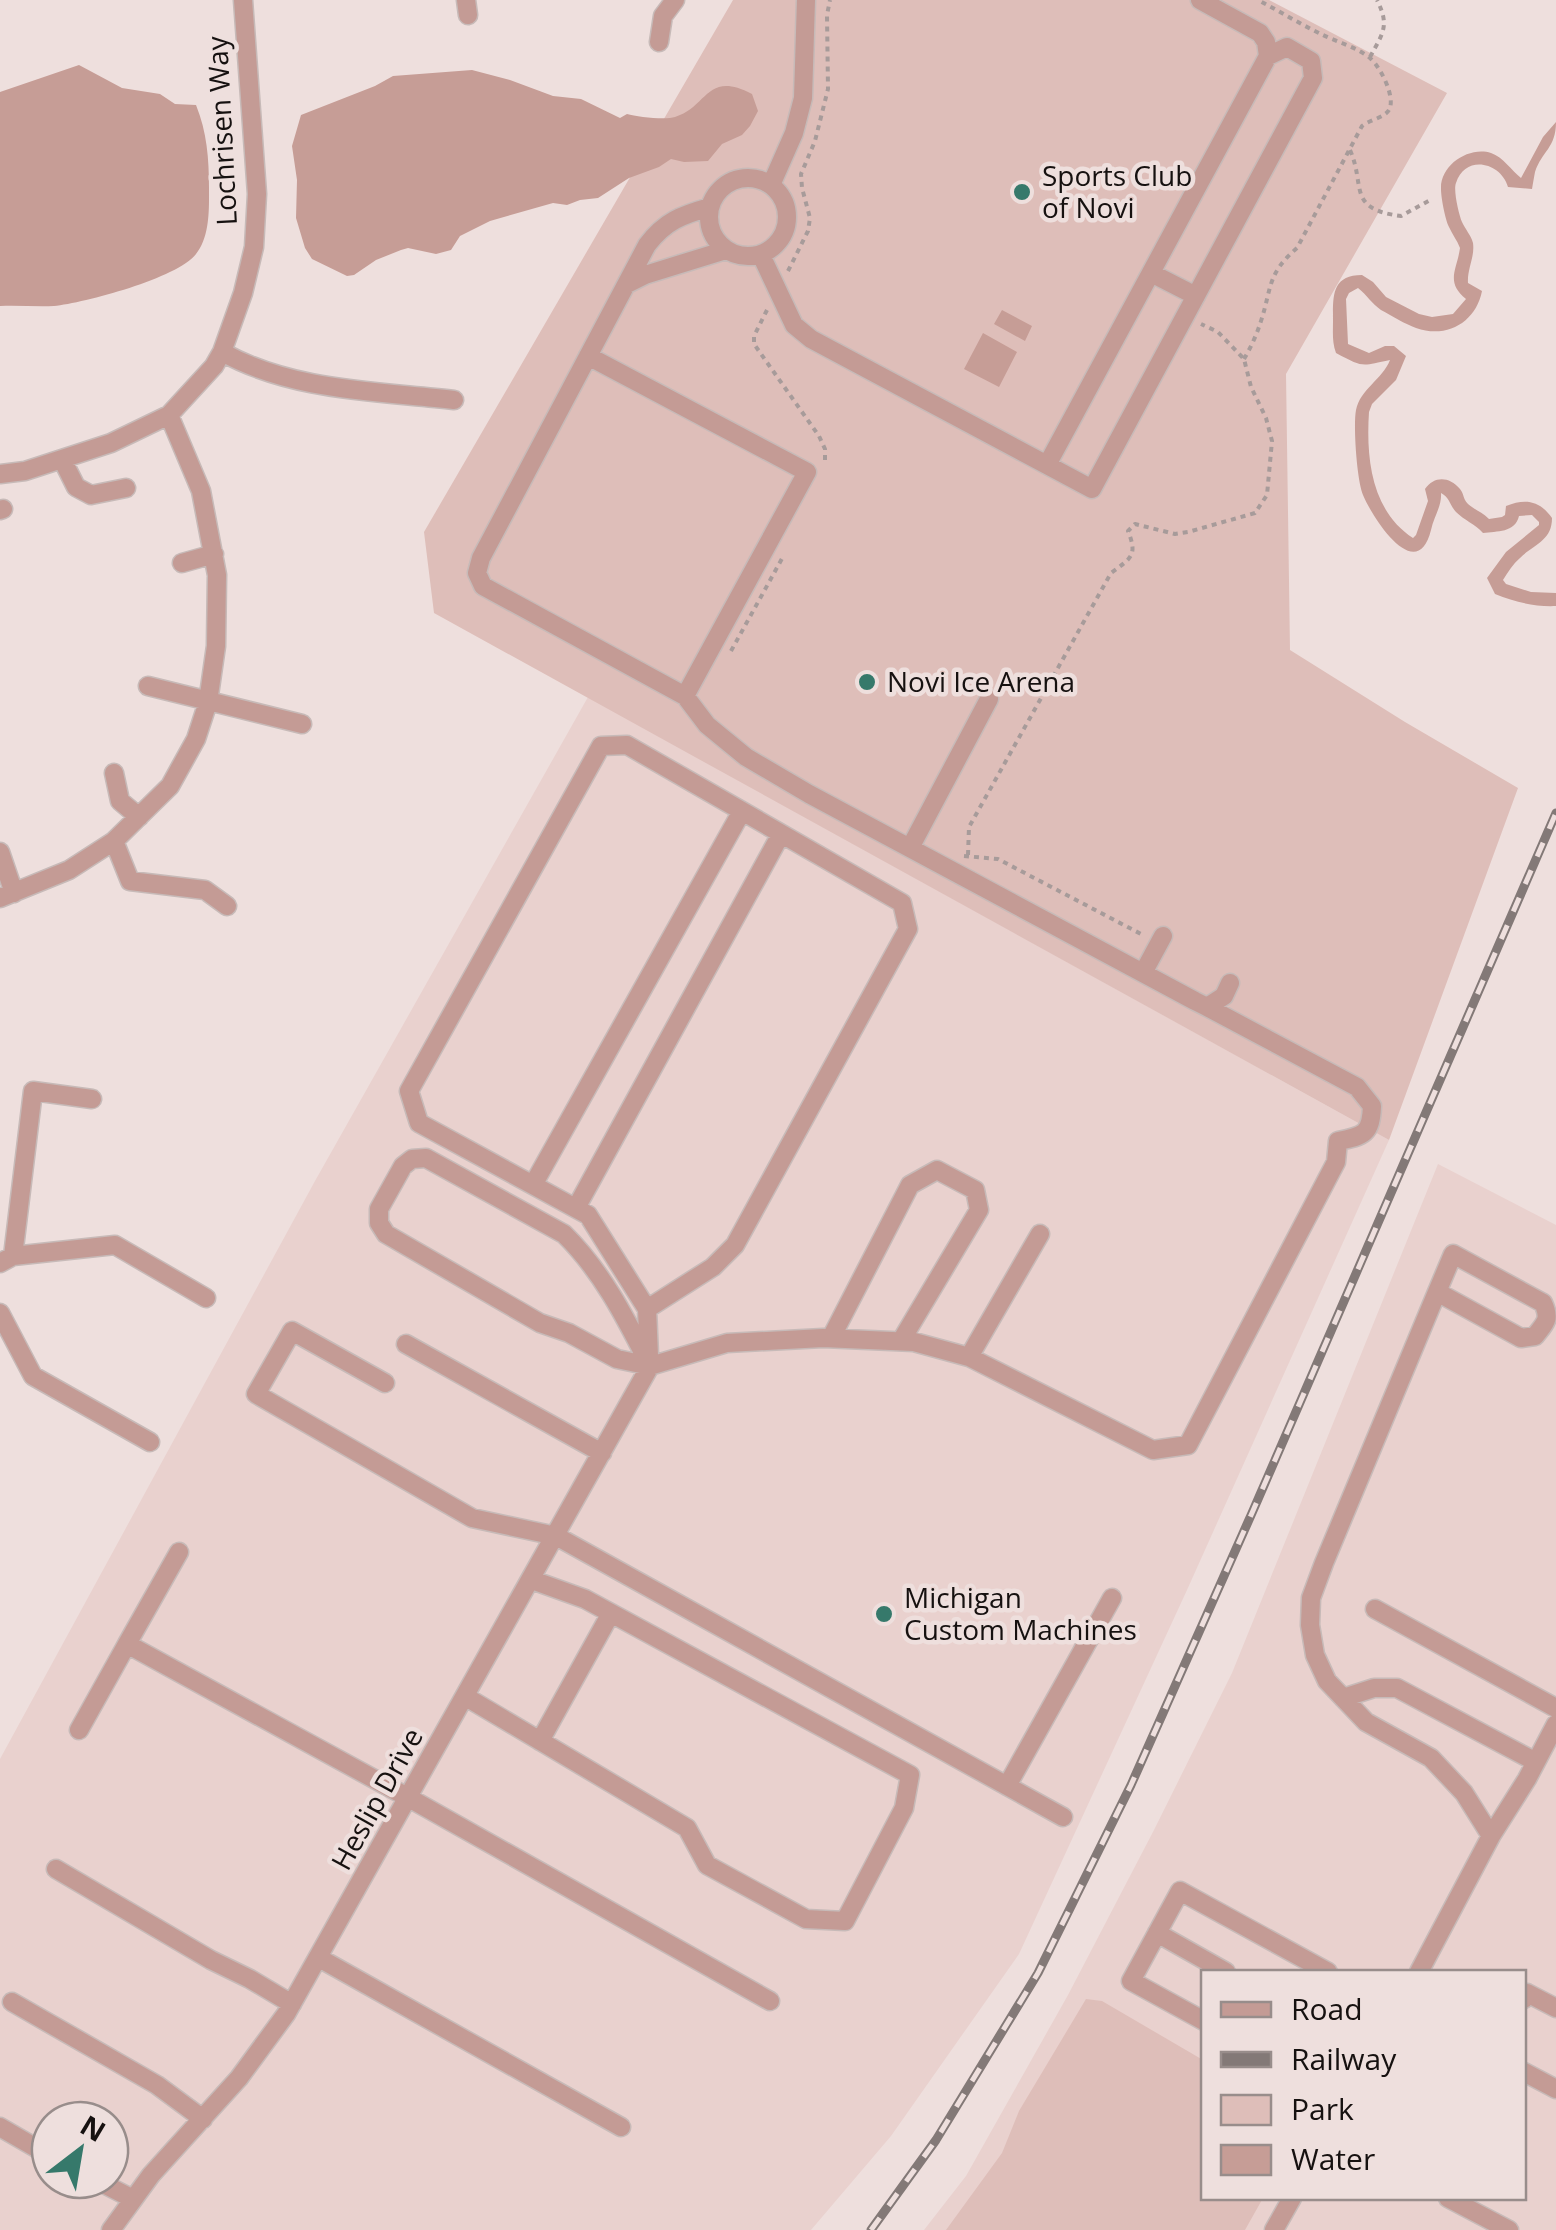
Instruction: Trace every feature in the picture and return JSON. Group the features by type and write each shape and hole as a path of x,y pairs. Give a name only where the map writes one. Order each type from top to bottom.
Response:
{"street":[{"name":"Lochrisen Way","path":"0,474 24,471 112,443 170,415 222,352 254,247 257,194 243,0"},
{"path":"659,42 663,16 676,0"},
{"path":"771,186 794,133 803,98 806,0"},
{"path":"1047,465 1268,56 1260,33 1200,0"},
{"path":"761,255 794,325 812,339 1092,489 1313,78 1311,60 1287,48 1268,56"},
{"path":"742,179 757,179 771,186 784,202 787,223 779,242 761,255 744,257 726,250 715,239 709,223 710,207 717,194 742,179"},
{"path":"650,1366 621,1308 564,1234 426,1158 412,1159 404,1166 379,1210 379,1223 386,1234 540,1323 569,1333 617,1359 650,1366 727,1344 831,1338 914,1342 969,1357 1153,1450 1188,1445 1336,1162 1338,1142 1360,1137 1371,1125 1372,1106 1357,1087 746,757 708,726 685,696 482,586 477,573 481,558 648,245 660,228 683,215 710,207"},
{"path":"627,284 726,250"},
{"path":"1151,272 1196,296"},
{"path":"222,352 253,368 300,382 454,400"},
{"path":"588,356 807,472 685,696"},
{"path":"0,852 7,895 69,870 114,841 170,786 196,739 208,702 216,646 217,575 201,491 170,415"},
{"path":"62,459 76,486 90,495 126,488"},
{"path":"182,564 214,554"},
{"path":"148,686 302,724"},
{"path":"910,848 989,699"},
{"path":"646,1309 714,1267 735,1245 908,929 902,904 628,745 601,746 409,1091 419,1123 588,1215 646,1309 650,1366"},
{"path":"114,772 120,801 139,817"},
{"path":"533,1185 742,811"},
{"path":"576,1208 781,834"},
{"path":"114,841 130,881 205,890 226,906"},
{"path":"1144,973 1163,936"},
{"path":"1207,1007 1231,994"},
{"path":"92,1099 33,1091 7,1259 115,1245 206,1298"},
{"path":"831,1338 910,1185 937,1170 974,1190 979,1210 901,1341"},
{"path":"969,1357 1040,1234"},
{"path":"1437,1292 1521,1338 1535,1336 1546,1322 1548,1313 1543,1304 1453,1254 1437,1292 1311,1598 1310,1626 1315,1656 1326,1680 1366,1722 1431,1758 1464,1792 1491,1836"},
{"path":"0,1313 33,1376 150,1442"},
{"path":"384,1383 292,1331 256,1394 472,1518 556,1536 1063,1817"},
{"path":"406,1344 602,1454"},
{"name":"Heslip Drive","path":"111,2230 151,2175 238,2078 292,2004 650,1366"},
{"path":"79,1730 179,1552"},
{"path":"466,1697 686,1828 707,1865 806,1919 844,1921 904,1808 910,1775 585,1599 532,1580"},
{"path":"1007,1786 1112,1598"},
{"path":"1376,1609 1556,1708"},
{"path":"540,1741 611,1614"},
{"path":"127,1644 770,2001"},
{"path":"1343,1698 1374,1688 1397,1688 1536,1762"},
{"path":"1421,1970 1491,1836 1556,1724"},
{"path":"56,1869 292,2004"},
{"path":"1201,2019 1131,1981 1180,1891 1318,1970"},
{"path":"1157,1933 1222,1970"},
{"path":"319,1958 622,2127"},
{"path":"1526,1995 1556,2008"},
{"path":"12,2002 158,2085 203,2118"},
{"path":"1526,2073 1556,2089"},
{"path":"0,2127 30,2144"},
{"path":"1274,2230 1291,2200"},
{"path":"1452,2200 1509,2230"}],"path":[{"path":"822,471 825,448 819,436 754,344 757,329 808,231 810,218 802,174 828,88 830,0"},
{"path":"1244,360 1262,320 1270,282 1280,262 1296,248 1362,126 1391,104 1380,70 1370,57 1258,0"},
{"path":"1370,57 1384,28 1377,0"},
{"path":"1349,148 1356,182 1369,206 1401,216 1432,199"},
{"path":"1141,934 998,859 966,855 969,827 1111,573 1132,555 1134,546 1128,531 1131,527 1134,524 1175,534 1217,526 1255,513 1267,495 1272,441 1244,360 1218,332 1186,315"},
{"path":"720,660 734,649 784,556"}],"shaded area":[{"path":"588,697 1389,1140 1019,1954 891,2136 811,2230 0,2230 0,1759 315,1181"},
{"path":"1438,1164 1556,1225 1556,2230 924,2230 966,2176 1068,1995 1232,1673"}],"green space":[{"path":"733,0 1269,0 1447,93 1286,374 1290,650 1518,788 1389,1140 434,613 424,532"},
{"path":"1086,1999 1102,2001 1201,2059 1201,2200 1262,2200 1245,2230 946,2230 1002,2153 1019,2111"}],"water":[{"path":"79,65 122,88 160,94 175,104 196,105 209,167 209,214 204,239 186,263 130,288 54,306 0,306 0,92"},
{"path":"472,70 553,96 581,99 620,118 627,114 675,117 716,88 725,86 752,94 758,111 742,135 722,144 708,161 671,159 629,178 598,198 567,205 553,203 490,221 460,236 451,250 436,254 408,248 347,276 312,259 296,218 297,180 292,146 301,115 393,76"},
{"path":"1556,122 1554,138 1538,165 1532,189 1508,187 1498,172 1483,165 1467,168 1456,183 1459,214 1473,243 1468,283 1482,291 1467,319 1449,329 1427,331 1381,310 1358,288 1346,299 1348,344 1369,353 1394,346 1406,356 1396,380 1369,412 1374,482 1388,513 1413,538 1428,501 1425,489 1442,479 1456,485 1468,504 1489,519 1502,517 1506,506 1513,504 1526,502 1543,508 1552,518 1549,532 1517,560 1503,580 1531,592 1556,593 1556,606 1548,606 1495,594 1487,578 1506,552 1539,525 1532,515 1519,516 1514,526 1505,530 1483,533 1456,512 1441,493 1424,546 1416,552 1406,550 1385,531 1361,488 1355,418 1362,396 1390,360 1363,364 1336,353 1333,312 1339,283 1362,275 1386,297 1419,314 1453,314 1466,299 1454,281 1460,248 1444,208 1441,189 1445,172 1457,159 1482,152 1499,158 1521,178 1543,137"},
{"path":"1002,310 1032,326 1025,341 994,324"},
{"path":"983,333 1017,352 999,387 964,369"}],"railway":[{"path":"871,2230 936,2140 1038,1973 1131,1785 1556,813"}],"place":[{"name":"Sports Club of Novi","path":"1022,192"},
{"name":"Novi Ice Arena","path":"867,682"},
{"name":"Michigan Custom Machines","path":"884,1614"}]}
